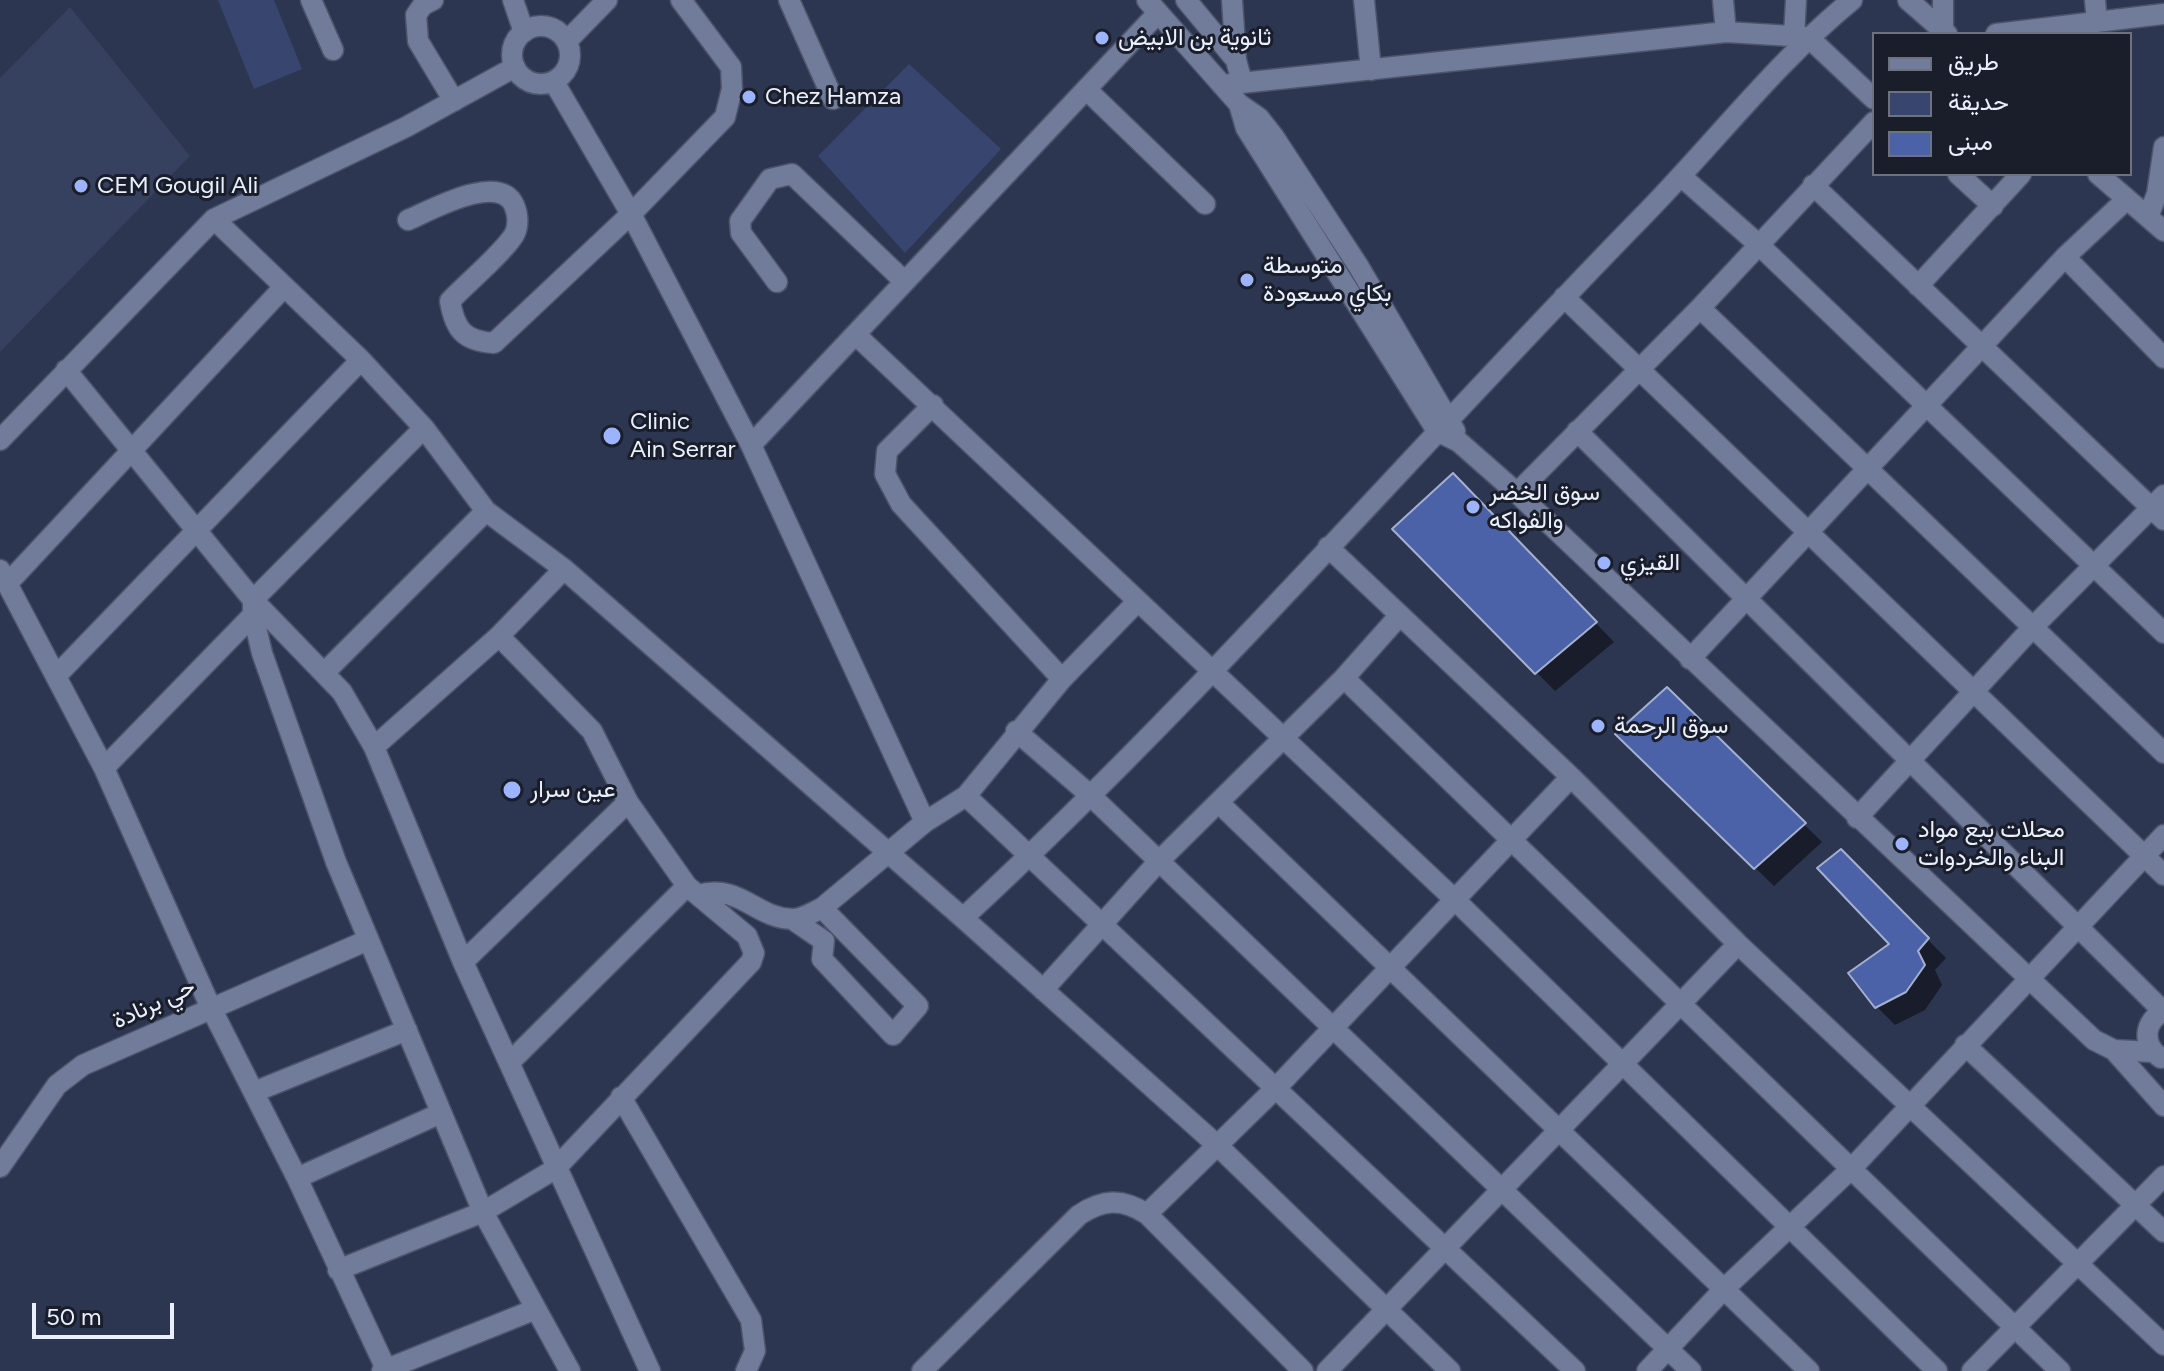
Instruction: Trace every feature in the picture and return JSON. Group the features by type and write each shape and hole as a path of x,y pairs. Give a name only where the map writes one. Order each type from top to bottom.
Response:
{"street":[{"path":"311,0 333,50"},
{"path":"433,0 423,5 416,15 418,41 454,101"},
{"path":"513,0 524,32"},
{"path":"567,41 607,0"},
{"path":"408,220 473,194 496,191 512,201 518,216 515,234 450,301 452,316 461,331 474,342 494,343 631,214 725,117 732,89 731,67 681,0"},
{"path":"789,0 833,99"},
{"path":"1186,0 1236,60"},
{"path":"1232,0 1236,60 1232,84"},
{"path":"1364,0 1371,70"},
{"path":"1723,0 1726,32"},
{"path":"1796,0 1801,36"},
{"path":"963,918 1031,856 1210,672 1564,297 1682,177 1801,36 1852,0"},
{"path":"1908,0 1945,32"},
{"path":"1943,0 1945,32"},
{"path":"2095,0 2097,22"},
{"path":"751,445 856,335 903,280 1088,91 1153,7 1232,84 1239,104 1259,118 1274,137 1444,425 1459,442 1517,493 2094,1040 2114,1050 2158,1056"},
{"path":"2013,32 2164,14"},
{"path":"543,26 553,28 567,41 570,51 567,69 554,82 536,84 520,75 515,67 513,48 524,32 543,26"},
{"path":"1232,84 1726,32 1801,36 1872,97"},
{"path":"0,440 214,219 454,101 515,67"},
{"path":"554,82 631,214 751,445 925,822"},
{"path":"1088,91 1205,204"},
{"path":"1517,493 1700,308 1872,124"},
{"path":"2159,226 2157,194 2164,147"},
{"path":"777,282 741,233 740,221 770,179 792,174 903,280"},
{"path":"1960,176 1993,206"},
{"path":"1918,286 2019,176"},
{"path":"2100,176 2159,226"},
{"path":"1682,177 1758,244 2164,633"},
{"path":"1813,185 1983,347 2160,507 2033,627 1857,818"},
{"path":"1690,659 2065,257 2127,199"},
{"path":"214,219 361,360 424,428 486,511 564,569 886,854 963,918 1218,1146 1450,1371"},
{"path":"2065,257 2164,358"},
{"path":"284,287 132,451 4,576 104,768 210,1006 297,1178 385,1370 536,1309"},
{"path":"1564,297 2164,875"},
{"path":"1700,308 2164,753"},
{"path":"856,335 1453,898 1937,1371"},
{"path":"57,675 361,360"},
{"path":"66,370 197,530 253,608 342,692 374,747 463,962 555,1169 650,1371"},
{"path":"933,405 887,451 885,474 901,504 1062,679"},
{"path":"104,768 424,428"},
{"path":"1577,431 2164,1011 2152,1019 2147,1032 2158,1056"},
{"path":"324,673 486,511"},
{"path":"1328,547 1571,777 1738,944 2164,1345"},
{"path":"374,747 499,636 564,569"},
{"path":"792,919 822,908 925,822 966,796 1016,731 1137,602"},
{"path":"253,608 262,653 330,847 368,940 483,1212 570,1371"},
{"path":"1043,990 1159,861 1344,678 1400,615"},
{"path":"338,1270 483,1212 555,1169 751,962 754,945 692,891 628,802 592,731 499,636"},
{"path":"1344,678 2060,1371"},
{"path":"1016,731 1090,795 1691,1371"},
{"path":"1147,1214 1335,1028 1389,966 1453,898 1513,841 1571,777"},
{"path":"966,796 1575,1371"},
{"path":"463,962 628,802"},
{"path":"1219,803 1809,1371"},
{"path":"1647,1371 1724,1289 1852,1168 2164,835"},
{"path":"510,1062 692,891 724,892 792,919 824,941 822,959 893,1035 918,1006 822,908"},
{"name":"حي برنادة","path":"0,1167 57,1085 83,1065 210,1006 368,940"},
{"path":"1327,1371 1738,944"},
{"path":"254,1092 407,1030"},
{"path":"1965,1045 2164,1232"},
{"path":"2114,1050 2164,1106"},
{"path":"621,1097 751,1320 755,1351 746,1371"},
{"path":"297,1178 441,1113"},
{"path":"1972,1371 2077,1262 2137,1207 2164,1176"},
{"path":"922,1371 1079,1215 1099,1202 1120,1202 1147,1214 1303,1371"}],"shaded area":[{"name":"CEM Gougil Ali","path":"70,7 190,156 0,352 0,78"}],"green space":[{"path":"218,0 274,0 302,69 254,89"},
{"path":"909,64 1001,149 905,253 818,156"}],"building":[{"path":"1453,473 1597,622 1535,674 1392,529"},
{"path":"1667,687 1806,823 1754,869 1615,734"},
{"path":"1841,849 1929,938 1918,951 1925,965 1906,992 1875,1008 1848,973 1889,944 1817,868"}],"place":[{"name":"ثانوية بن الابيض","path":"1102,38"},
{"name":"Chez Hamza","path":"749,97"},
{"name":"CEM Gougil Ali","path":"81,186"},
{"name":"متوسطة بكاي مسعودة","path":"1247,280"},
{"name":"Clinic Ain Serrar","path":"612,436"},
{"name":"سوق الخضر والفواكه","path":"1473,507"},
{"name":"القيزي","path":"1604,563"},
{"name":"سوق الرحمة","path":"1598,726"},
{"name":"عين سرار","path":"512,790"},
{"name":"محلات ببع مواد البناء والخردوات","path":"1902,844"}]}
